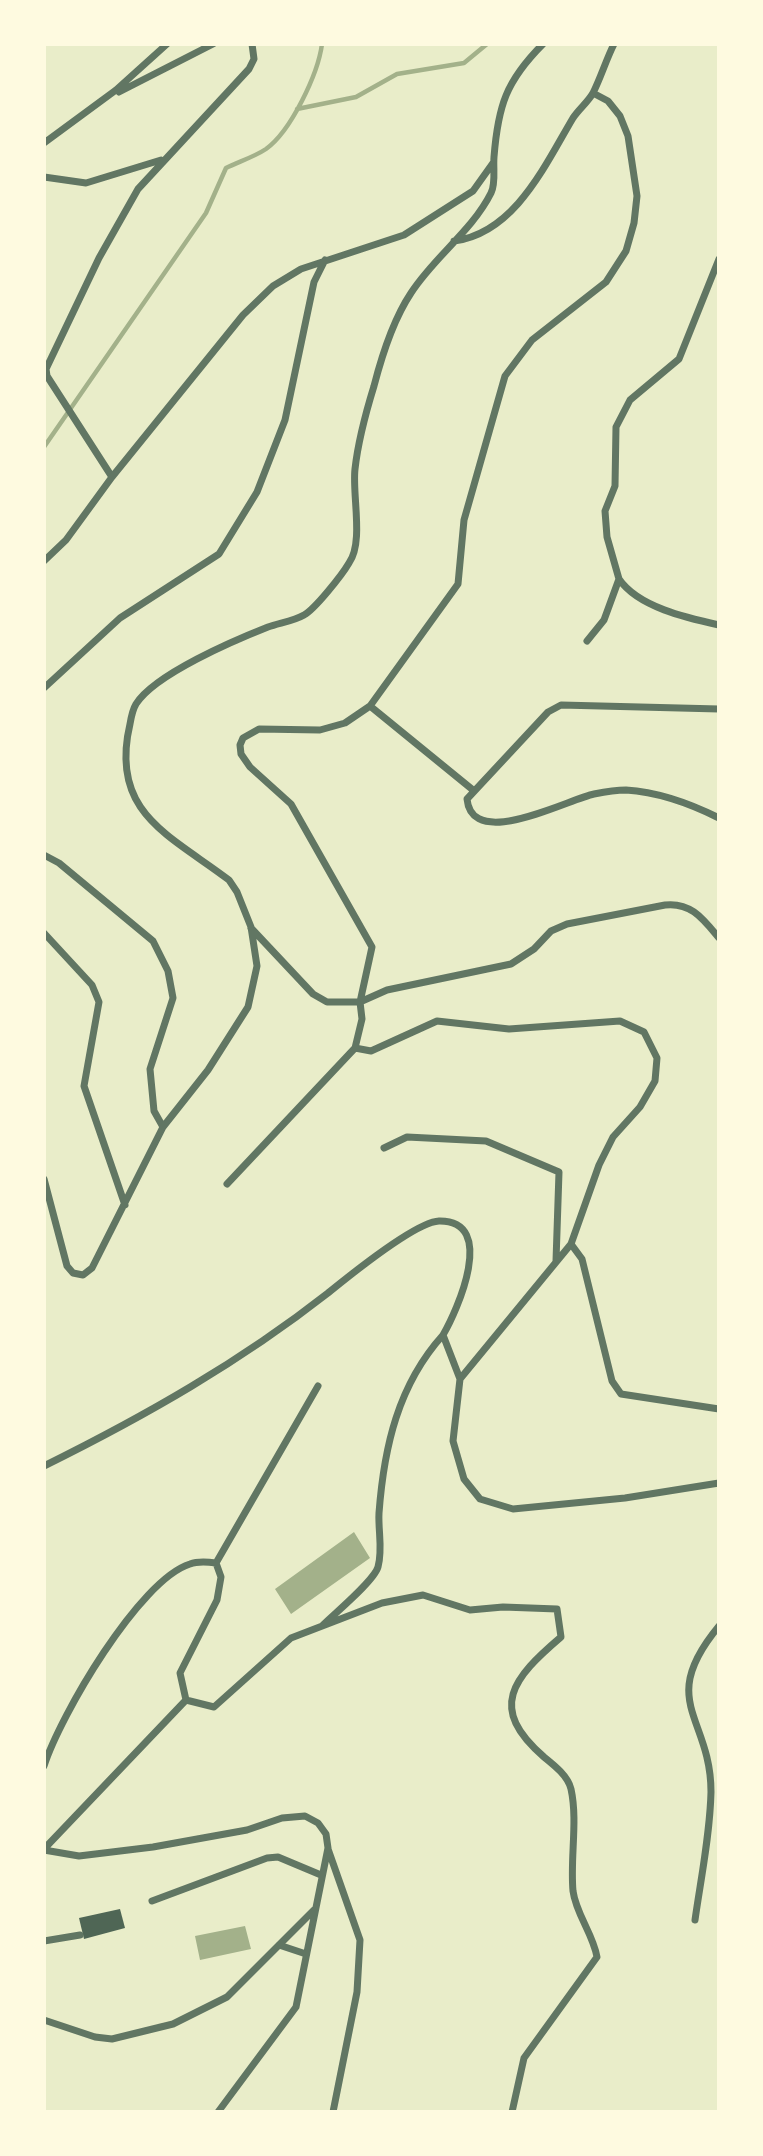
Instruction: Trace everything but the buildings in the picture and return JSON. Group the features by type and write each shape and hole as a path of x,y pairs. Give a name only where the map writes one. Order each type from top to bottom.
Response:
{"street":[{"path":"44,142 102,100 167,44"},
{"path":"102,100 213,44"},
{"path":"112,477 47,376 46,369 99,258 138,189 249,69 254,58 252,44"},
{"path":"44,1179 67,1266 73,1273 83,1275 92,1268 163,1126 208,1070 248,1007 257,966 251,927 237,891 229,880 158,829 141,812 131,791 127,761 129,726 136,704 148,692 184,666 263,629 304,615 351,562 356,547 355,469 373,387 391,332 411,293 493,190 501,100 526,61 543,44"},
{"path":"454,241 485,231 514,208 555,154 574,116 593,93 614,44"},
{"path":"227,1184 355,1048 362,1019 358,1009 372,947 291,804 250,767 241,754 240,746 243,738 259,729 320,730 345,723 370,706 458,584 464,520 505,376 532,340 606,282 626,251 637,196 628,136 620,117 608,101 593,93"},
{"path":"44,177 86,183 162,160"},
{"path":"44,561 66,540 112,477 243,315 273,286 301,269 404,236 473,191 494,162"},
{"path":"719,259 679,359 630,400 616,428 615,486 605,511 607,537 619,579 627,591 641,599 719,625"},
{"path":"44,688 120,618 219,554 257,492 285,420 314,282 325,260"},
{"path":"587,641 604,620 619,579"},
{"path":"719,709 561,705 548,712 467,799 468,809 475,817 485,822 500,823 556,808 593,794 626,790 667,798 719,818"},
{"path":"370,706 473,790"},
{"path":"44,855 58,863 153,941 168,971 173,998 150,1069 154,1111 163,1126"},
{"path":"251,927 313,994 327,1002 360,1002 387,990 512,964 551,931 567,924 677,903 692,908 719,938"},
{"path":"44,933 92,985 99,1002 84,1086 125,1205"},
{"path":"355,1048 371,1051 437,1021 509,1029 620,1021 644,1032 657,1058 655,1081 640,1107 613,1137 599,1165 571,1244 460,1379"},
{"path":"384,1148 407,1137 486,1141 559,1172 555,1261"},
{"path":"44,1466 134,1421 241,1358 367,1262 436,1221 451,1223 466,1234 471,1253 458,1308 443,1335 420,1361 388,1443 379,1517 381,1544 378,1570 321,1627"},
{"path":"571,1244 582,1259 612,1381 621,1394 719,1409"},
{"path":"443,1335 460,1379 453,1441 464,1479 480,1499 513,1508 625,1498 719,1483"},
{"path":"186,1700 180,1673 216,1600 220,1577 216,1563 318,1386"},
{"path":"44,1766 86,1680 106,1649 159,1583 188,1564 216,1563"},
{"path":"186,1700 214,1707 291,1639 382,1603 423,1595 470,1611 503,1606 557,1609 561,1637 523,1674 512,1697 512,1718 523,1738 555,1767 571,1788 573,1895 594,1940 597,1957 524,2058 512,2112"},
{"path":"695,1920 711,1790 690,1706 689,1676 694,1660 719,1626"},
{"path":"44,1849 186,1700"},
{"path":"44,1849 79,1856 153,1847 247,1830 282,1818 304,1816 318,1823 326,1834 336,1878 354,1919 360,1953 356,1992 333,2112"},
{"path":"218,2112 293,2015 328,1848"},
{"path":"152,1902 267,1858 278,1857 321,1875"},
{"path":"44,2020 112,2039 173,2024 227,1997 315,1909"},
{"path":"44,1941 80,1935"},
{"path":"278,1945 306,1954"}],"shaded area":[{"path":"354,1532 370,1558 291,1614 275,1589"},
{"path":"245,1926 251,1949 200,1960 195,1936"}],"waterway":[{"path":"44,447 206,213 226,168 266,149 294,116 315,71 322,44"},
{"path":"297,109 356,97 397,74 464,63 487,44"}]}
